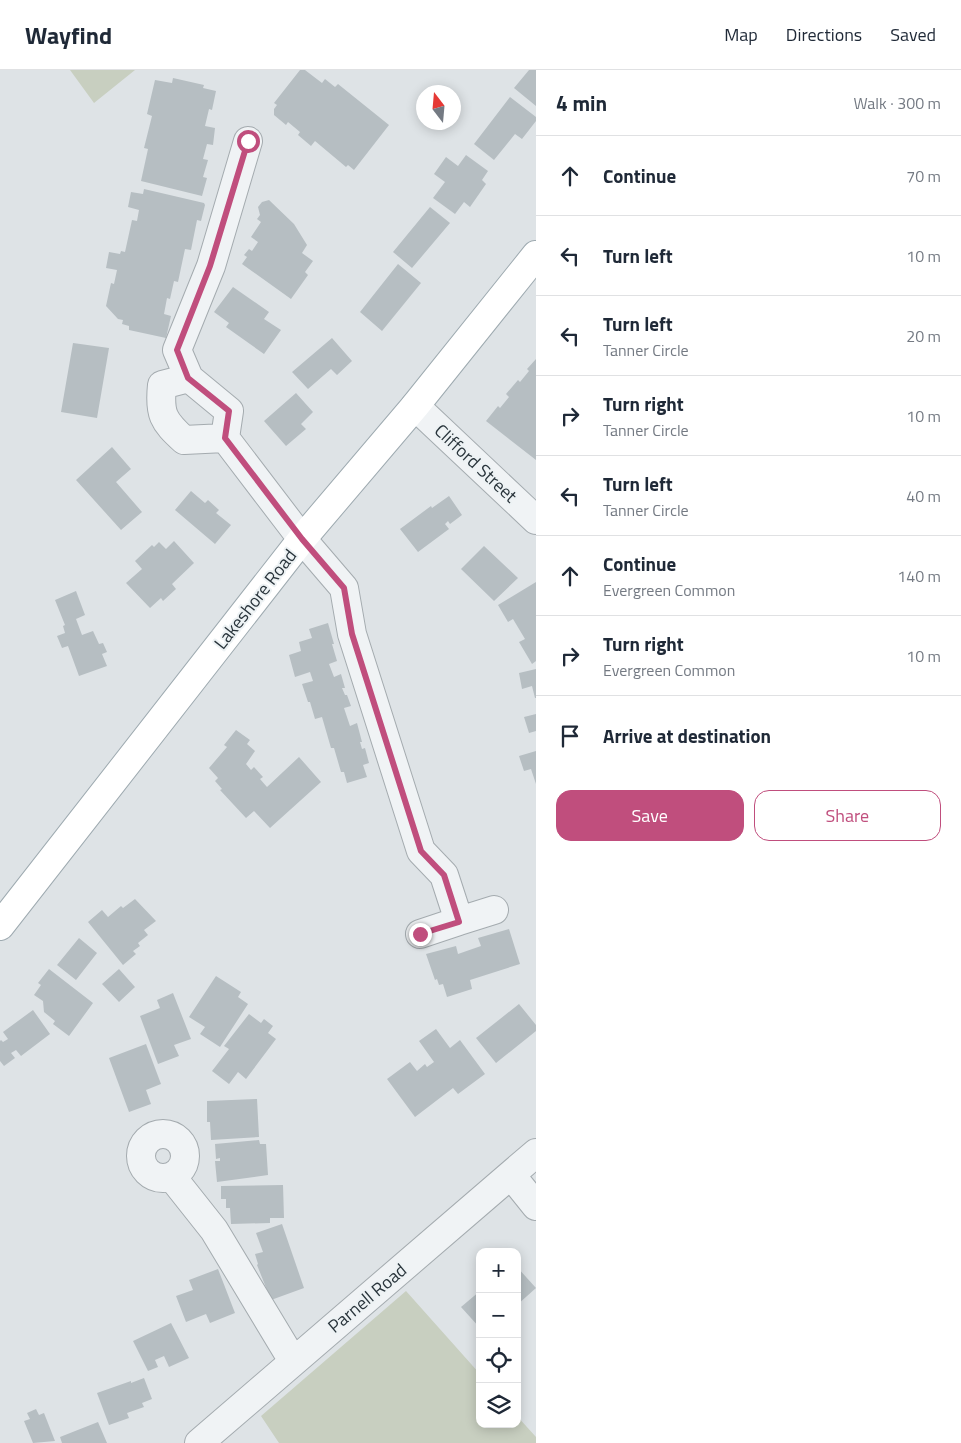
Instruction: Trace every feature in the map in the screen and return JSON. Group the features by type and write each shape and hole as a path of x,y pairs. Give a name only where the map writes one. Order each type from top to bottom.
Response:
{"main road":[{"name":"Lakeshore Road","path":"0,926 302,539 415,406 536,255"}],"street":[{"path":"248,141 210,266 177,350 188,378 229,411 225,438 302,539 344,588 352,634 421,851 444,875 459,922"},
{"path":"188,378 162,385 160,404 168,426 184,440 225,438"},
{"name":"Clifford Street","path":"415,406 536,520"},
{"path":"420,934 494,910"},
{"name":"Parnell Road","path":"199,1443 536,1153"},
{"path":"511,1175 536,1206"},
{"path":"172,1178 214,1230 293,1361"}],"green space":[{"path":"70,70 135,70 94,103"},
{"path":"406,1291 476,1370 476,1428 521,1428 521,1420 536,1437 536,1443 279,1443 261,1416"}],"building":[{"path":"300,70 305,70 322,83 325,79 335,87 338,84 389,125 354,170 348,165 346,167 315,141 311,146 298,135 300,132 288,122 286,125 274,115 274,109 277,105 274,103"},
{"path":"529,70 536,70 536,106 514,88"},
{"path":"173,78 204,85 203,88 216,91 212,110 209,109 205,126 215,128 213,145 207,144 203,159 208,160 203,177 207,178 202,196 141,181 148,149 144,148 152,116 147,114 155,80 172,83"},
{"path":"510,97 536,117 536,121 522,139 515,134 494,160 474,144"},
{"path":"466,155 488,171 482,180 486,184 470,207 464,202 455,214 433,198 445,182 434,174 446,157 458,166"},
{"path":"144,189 204,203 205,205 201,221 197,220 191,250 185,249 178,282 174,281 170,299 167,298 164,314 171,316 166,338 129,330 129,326 122,324 123,320 118,319 106,306 111,283 114,284 117,270 106,268 109,252 120,254 121,251 125,252 132,220 137,221 139,210 128,207 131,192 143,194"},
{"path":"269,200 294,224 307,245 302,253 313,261 305,272 308,275 291,299 242,264 247,257 244,255 249,249 252,251 258,242 251,237 261,222 257,219 260,215 258,207 262,202"},
{"path":"430,207 450,223 412,268 393,252"},
{"path":"398,264 421,283 382,331 360,312"},
{"path":"233,287 269,312 264,319 281,330 264,354 226,327 229,323 214,312"},
{"path":"332,338 352,361 337,375 331,369 308,389 292,372"},
{"path":"73,343 109,348 97,418 61,412"},
{"path":"536,359 536,460 486,421 498,406 500,408 509,397 506,394 518,380 520,382 529,371 527,369"},
{"path":"296,393 313,412 301,424 306,429 286,446 264,421"},
{"path":"112,447 131,469 116,482 142,512 121,530 76,480"},
{"path":"191,491 205,503 208,500 219,510 216,513 231,525 215,544 175,510"},
{"path":"449,496 462,515 450,524 448,521 445,524 449,529 418,552 400,529 431,506 432,508"},
{"path":"174,541 194,563 172,584 176,589 163,601 161,598 150,608 126,583 142,569 135,561 152,545 154,547 159,542 166,549"},
{"path":"484,546 518,578 494,601 461,569"},
{"path":"536,582 536,661 532,664 519,642 525,639 513,619 508,622 498,605"},
{"path":"76,591 85,615 76,619 82,635 93,631 99,644 103,643 107,652 102,654 107,666 79,676 68,646 62,648 57,636 65,633 63,626 65,625 55,600"},
{"path":"328,623 337,661 329,664 334,677 341,674 345,688 342,688 351,706 344,708 350,726 357,723 362,749 365,748 369,763 363,765 367,777 347,783 344,772 341,772 334,748 331,748 322,717 315,719 302,684 313,681 310,672 295,677 289,655 301,651 299,642 312,638 309,629"},
{"path":"536,669 535,698 532,686 522,689 519,673"},
{"path":"536,714 536,731 529,733 524,717"},
{"path":"236,730 250,740 247,744 255,751 246,764 251,770 254,767 263,777 260,779 267,787 299,757 321,782 270,828 254,811 246,818 220,790 222,789 215,781 218,778 209,768 227,747 224,745"},
{"path":"536,751 536,784 531,769 524,771 519,756"},
{"path":"135,899 156,921 144,930 148,935 138,943 140,946 133,951 136,954 123,965 88,922 102,910 108,917 121,906 123,908"},
{"path":"509,929 520,964 470,980 472,989 447,997 443,984 439,985 437,979 435,980 426,954 456,946 458,954 481,946 478,938"},
{"path":"79,938 97,953 76,980 57,965"},
{"path":"49,969 93,1003 69,1036 53,1024 55,1021 44,1012 43,1001 34,995 41,985 38,983"},
{"path":"119,969 135,987 119,1002 102,984"},
{"path":"216,976 241,992 238,997 248,1004 220,1047 200,1034 205,1027 189,1017"},
{"path":"173,993 191,1039 174,1045 179,1056 158,1064 140,1016 160,1008 157,1000"},
{"path":"519,1004 536,1025 536,1031 496,1063 476,1038"},
{"path":"33,1010 50,1034 21,1056 16,1050 11,1053 15,1058 4,1066 0,1061 0,1041 3,1042 8,1039 3,1032"},
{"path":"249,1014 261,1023 264,1019 273,1026 268,1033 276,1039 246,1079 238,1072 229,1084 212,1071 229,1049 224,1046"},
{"path":"436,1029 450,1048 460,1040 485,1074 458,1094 453,1088 415,1117 387,1079 410,1062 417,1071 425,1064 427,1067 434,1062 419,1041"},
{"path":"146,1044 161,1084 146,1090 151,1104 129,1112 109,1058"},
{"path":"257,1099 259,1137 211,1140 210,1122 207,1122 207,1101"},
{"path":"259,1140 260,1144 266,1144 268,1175 217,1182 215,1161 220,1161 220,1158 216,1159 215,1144"},
{"path":"283,1185 284,1218 270,1218 270,1223 231,1224 230,1208 226,1208 226,1199 221,1199 221,1186"},
{"path":"282,1224 304,1288 271,1300 257,1265 255,1254 263,1252 256,1233"},
{"path":"218,1269 235,1313 210,1323 206,1314 186,1322 176,1296 193,1290 189,1280"},
{"path":"521,1271 536,1288 521,1301"},
{"path":"476,1294 476,1324 461,1307"},
{"path":"171,1323 189,1358 169,1367 164,1356 155,1360 158,1367 148,1371 133,1341"},
{"path":"144,1378 152,1399 142,1403 144,1407 127,1413 129,1418 109,1425 97,1393"},
{"path":"36,1409 39,1415 44,1413 55,1441 33,1443 24,1421 30,1419 27,1413"},
{"path":"98,1422 107,1443 62,1443 60,1437"}],"route":[{"path":"248,141 210,266 177,350 188,378 229,411 225,438 302,539 344,588 352,634 421,851 444,875 459,922 420,934"}]}
